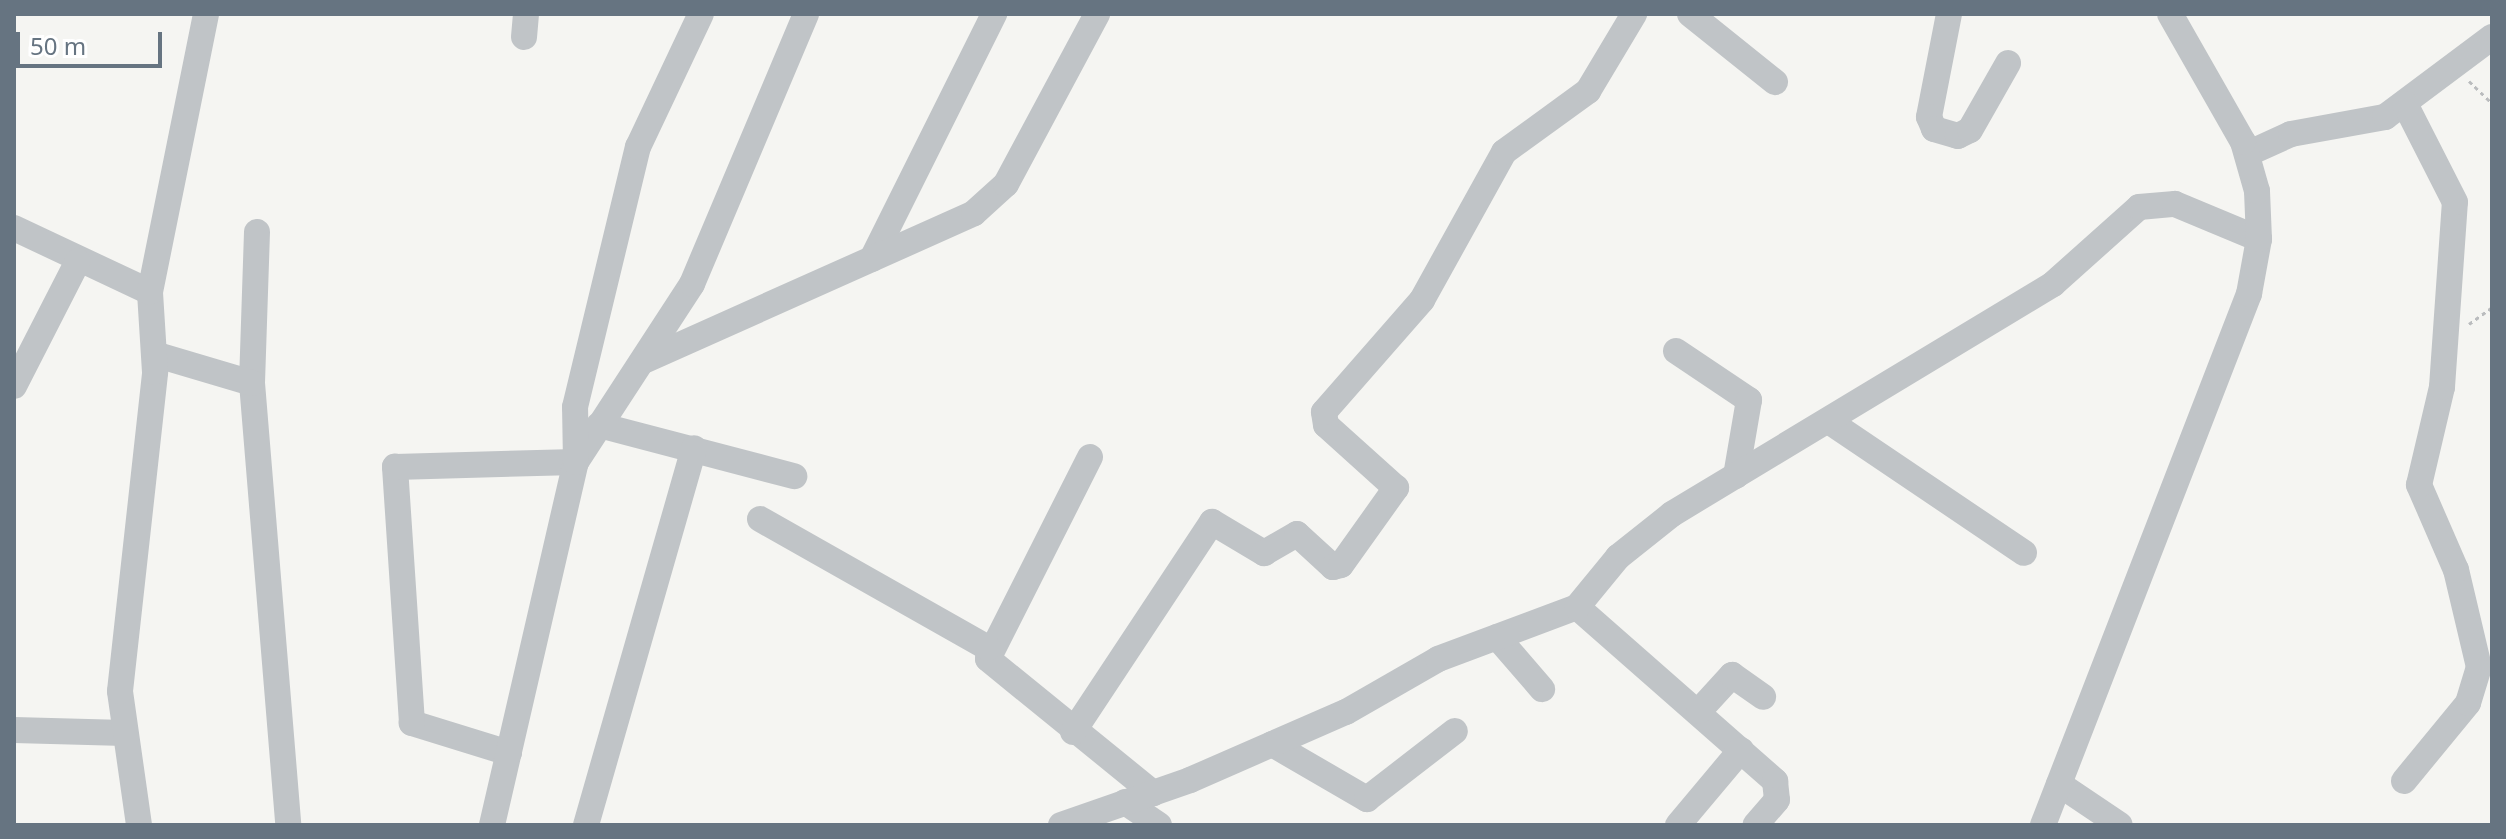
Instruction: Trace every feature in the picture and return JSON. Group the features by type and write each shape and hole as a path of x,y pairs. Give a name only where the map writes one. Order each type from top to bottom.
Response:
{"street":[{"path":"139,825 120,691 154,354 150,292 206,14"},
{"path":"492,825 576,462 575,407 638,147 701,14"},
{"path":"576,462 692,284 806,14"},
{"path":"872,259 994,14"},
{"path":"636,366 974,213 1006,184 1097,14"},
{"path":"1073,732 1212,522 1264,553 1297,534 1333,567 1341,565 1396,488 1326,425 1324,412 1422,300 1504,152 1588,91 1634,14"},
{"path":"1690,14 1775,82"},
{"path":"1949,14 1929,117 1934,129 1958,136 1970,130 2008,63"},
{"path":"2043,825 2249,294 2259,239 2247,154 2212,77 2170,14"},
{"path":"2247,154 2291,134 2385,117 2492,37"},
{"path":"2404,781 2468,703 2479,667 2456,570 2419,485 2442,387 2455,202 2405,104"},
{"path":"1061,825 1153,793 1272,744 1497,637 1577,607 1618,557 1736,476 1830,422 2053,284 2139,207 2175,204 2259,239"},
{"path":"14,228 78,261 150,292"},
{"path":"257,232 252,383 288,825"},
{"path":"14,386 78,261"},
{"path":"1676,351 1749,400 1736,476"},
{"path":"154,354 252,383"},
{"path":"1830,422 2024,553"},
{"path":"599,425 794,476"},
{"path":"586,825 694,448"},
{"path":"1090,457 988,648 994,670 1153,793"},
{"path":"509,753 412,723 394,471 399,465 576,462"},
{"path":"760,519 988,648"},
{"path":"1577,607 1699,711 1780,788 1755,825"},
{"path":"1497,637 1542,689"},
{"path":"1699,711 1732,675 1763,697"},
{"path":"14,730 125,733"},
{"path":"1272,744 1367,799 1455,731"},
{"path":"1678,825 1741,750"},
{"path":"2059,784 2120,825"},
{"path":"1125,802 1159,825"}],"path":[{"path":"2455,67 2492,103"}]}
